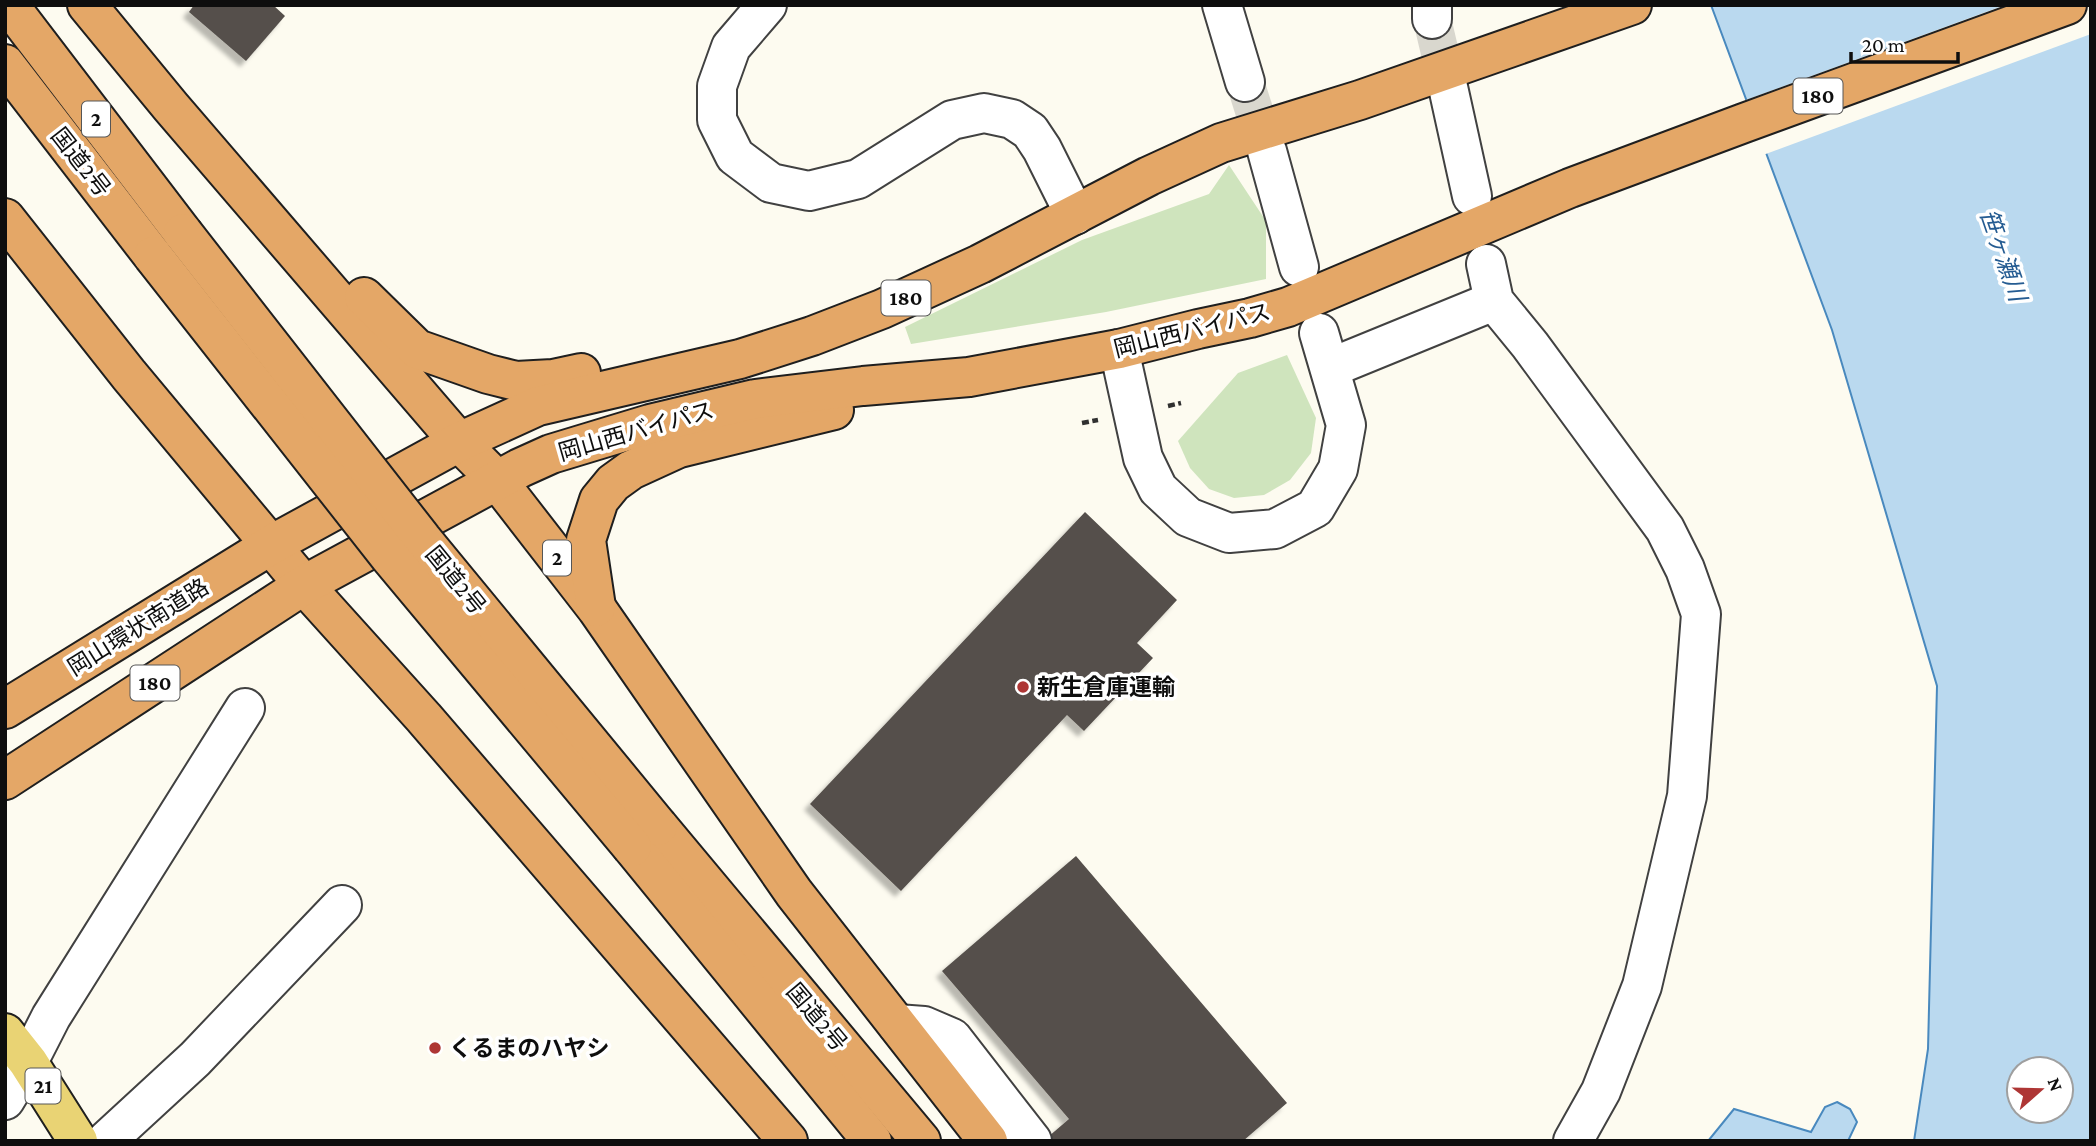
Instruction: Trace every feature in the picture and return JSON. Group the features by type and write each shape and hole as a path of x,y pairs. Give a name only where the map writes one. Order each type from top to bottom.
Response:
{"highway":[{"name":"国道2号","path":"9,5 422,539 872,1141"},
{"name":"2","path":"87,5 171,107 459,442 497,481 597,609 794,893 988,1141"},
{"name":"岡山西バイパス","path":"271,545 459,442 538,405 740,359 812,336 882,309 980,264 1149,176 1222,143 1360,100 1632,5"},
{"name":"岡山西バイパス","path":"304,585 520,467 551,454 650,424 755,399 969,377 1119,349 1288,307 1570,188 2067,5"},
{"name":"国道2号","path":"5,64 389,556 921,1141"},
{"path":"171,107 217,138 366,300 417,349 516,382 553,379 679,351 740,359"},
{"path":"5,218 129,375 304,585 424,718 788,1141"},
{"path":"597,609 586,540 599,500 613,483 631,470 679,449 969,377"},
{"name":"岡山環状南道路","path":"5,709 271,545"},
{"name":"180","path":"5,780 304,585"}],"main road":[{"name":"21","path":"17,1048 78,1141"}],"street":[{"path":"767,5 732,47 717,86 717,120 735,156 771,183 810,191 858,179 952,120 985,113 1012,119 1030,131 1075,215"},
{"path":"1222,5 1245,82"},
{"path":"1448,87 1472,196"},
{"path":"1267,151 1299,267"},
{"path":"1486,264 1494,301 1530,345 1665,529 1685,569 1701,614 1687,796 1646,973 1601,1091 1573,1141"},
{"path":"1119,349 1143,458 1158,489 1188,517 1229,533 1275,529 1315,508 1338,469 1346,425 1324,351 1494,301"},
{"path":"5,1100 17,1048 51,1017 245,708"},
{"path":"106,1141 195,1059 342,905"},
{"path":"897,1024 924,1026 952,1038 1032,1141"}],"green space":[{"path":"1229,165 1266,221 1266,279 1106,312 911,344 905,327 1082,240 1209,194"},
{"path":"1287,355 1316,418 1311,453 1290,480 1264,495 1234,498 1209,489 1190,468 1178,441 1238,373"}],"water":[{"name":"笹ヶ瀬川","path":"1711,5 2091,5 2091,1141 1914,1141 1928,1049 1937,686 1832,330"},
{"path":"1837,1102 1850,1109 1857,1122 1848,1141 1708,1141 1734,1109 1811,1132 1825,1107"}],"pier":[{"path":"2005,5 2091,5 2091,34 1763,155 1743,101"}],"building":[{"path":"194,5 273,5 285,16 246,61 189,12"},
{"name":"新生倉庫運輸","path":"1085,512 1177,600 1137,643 1153,658 1084,731 1067,715 901,891 810,804"},
{"path":"1076,856 1287,1103 1243,1141 1051,1141 1048,1137 1069,1119 942,971"}],"tunnel":[{"path":"1432,19 1448,87"},
{"path":"1245,82 1267,151"}],"place":[{"name":"新生倉庫運輸","path":"1023,687"},
{"name":"くるまのハヤシ","path":"435,1048"}]}
